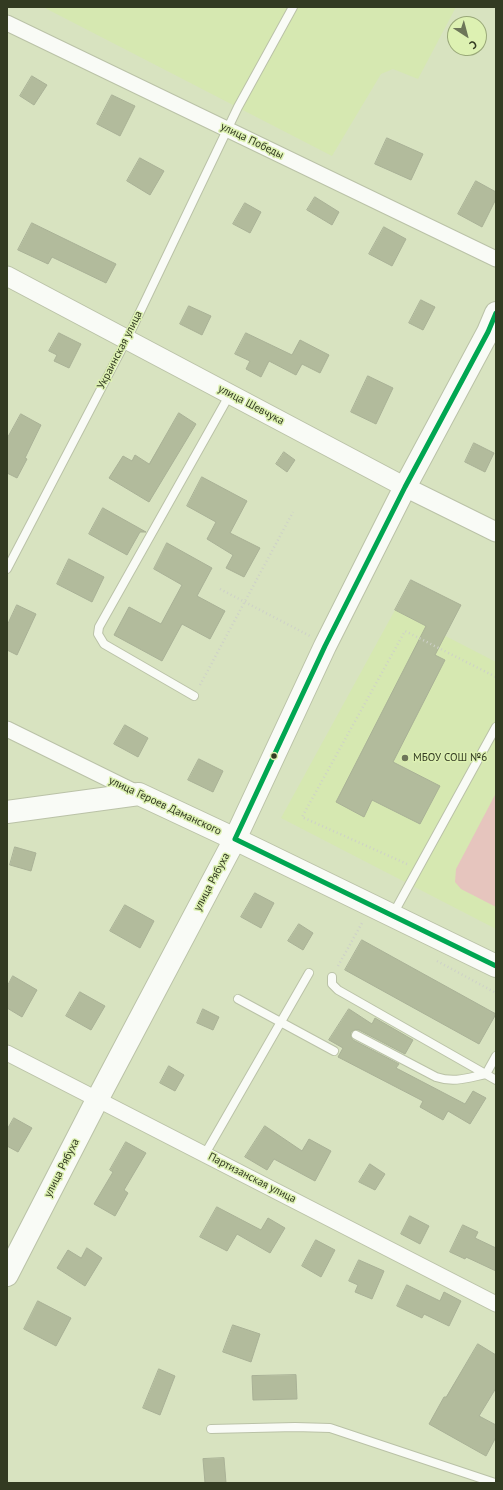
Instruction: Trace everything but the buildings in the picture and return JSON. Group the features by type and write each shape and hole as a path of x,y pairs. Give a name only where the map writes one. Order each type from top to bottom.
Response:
{"main road":[{"name":"улица Рябуха","path":"7,1275 97,1100 235,839 325,646 405,486 493,325"},
{"name":"улица Героев Даманского","path":"139,794 496,966"},
{"path":"7,812 139,794"}],"street":[{"name":"улица Победы","path":"7,23 496,259"},
{"name":"улица Шевчука","path":"7,276 405,486 496,532"},
{"name":"улица Героев Даманского","path":"7,729 139,794"},
{"name":"Партизанская улица","path":"7,1053 496,1304"}],"lane":[{"name":"Украинская улица","path":"7,569 127,339 238,107 293,7"},
{"path":"194,696 104,644 98,634 99,627 230,394"},
{"path":"392,916 496,727"},
{"path":"206,1154 309,973"},
{"path":"332,977 332,984 338,990 496,1080"},
{"path":"238,999 334,1051"},
{"path":"356,1035 446,1080 457,1080 486,1074 496,1056"},
{"path":"211,1429 295,1427 330,1428 495,1483"}],"path":[{"path":"194,696 293,512"},
{"path":"220,589 308,635 325,646"},
{"path":"417,869 302,817 405,631 496,677"},
{"path":"332,977 363,922 356,918"},
{"path":"433,959 496,993"}],"shaded area":[{"path":"43,7 456,7 451,16 447,16 447,24 418,79 393,69 381,74 332,156"},
{"name":"МБОУ СОШ №6","path":"395,610 496,662 496,929 281,818"},
{"path":"496,793 496,907 461,889 455,882 456,869"}],"transit line":[{"path":"235,839 325,646 405,487 488,332 496,313"},
{"path":"235,839 496,966"}],"place":[{"name":"МБОУ СОШ №6","path":"405,758"}]}
